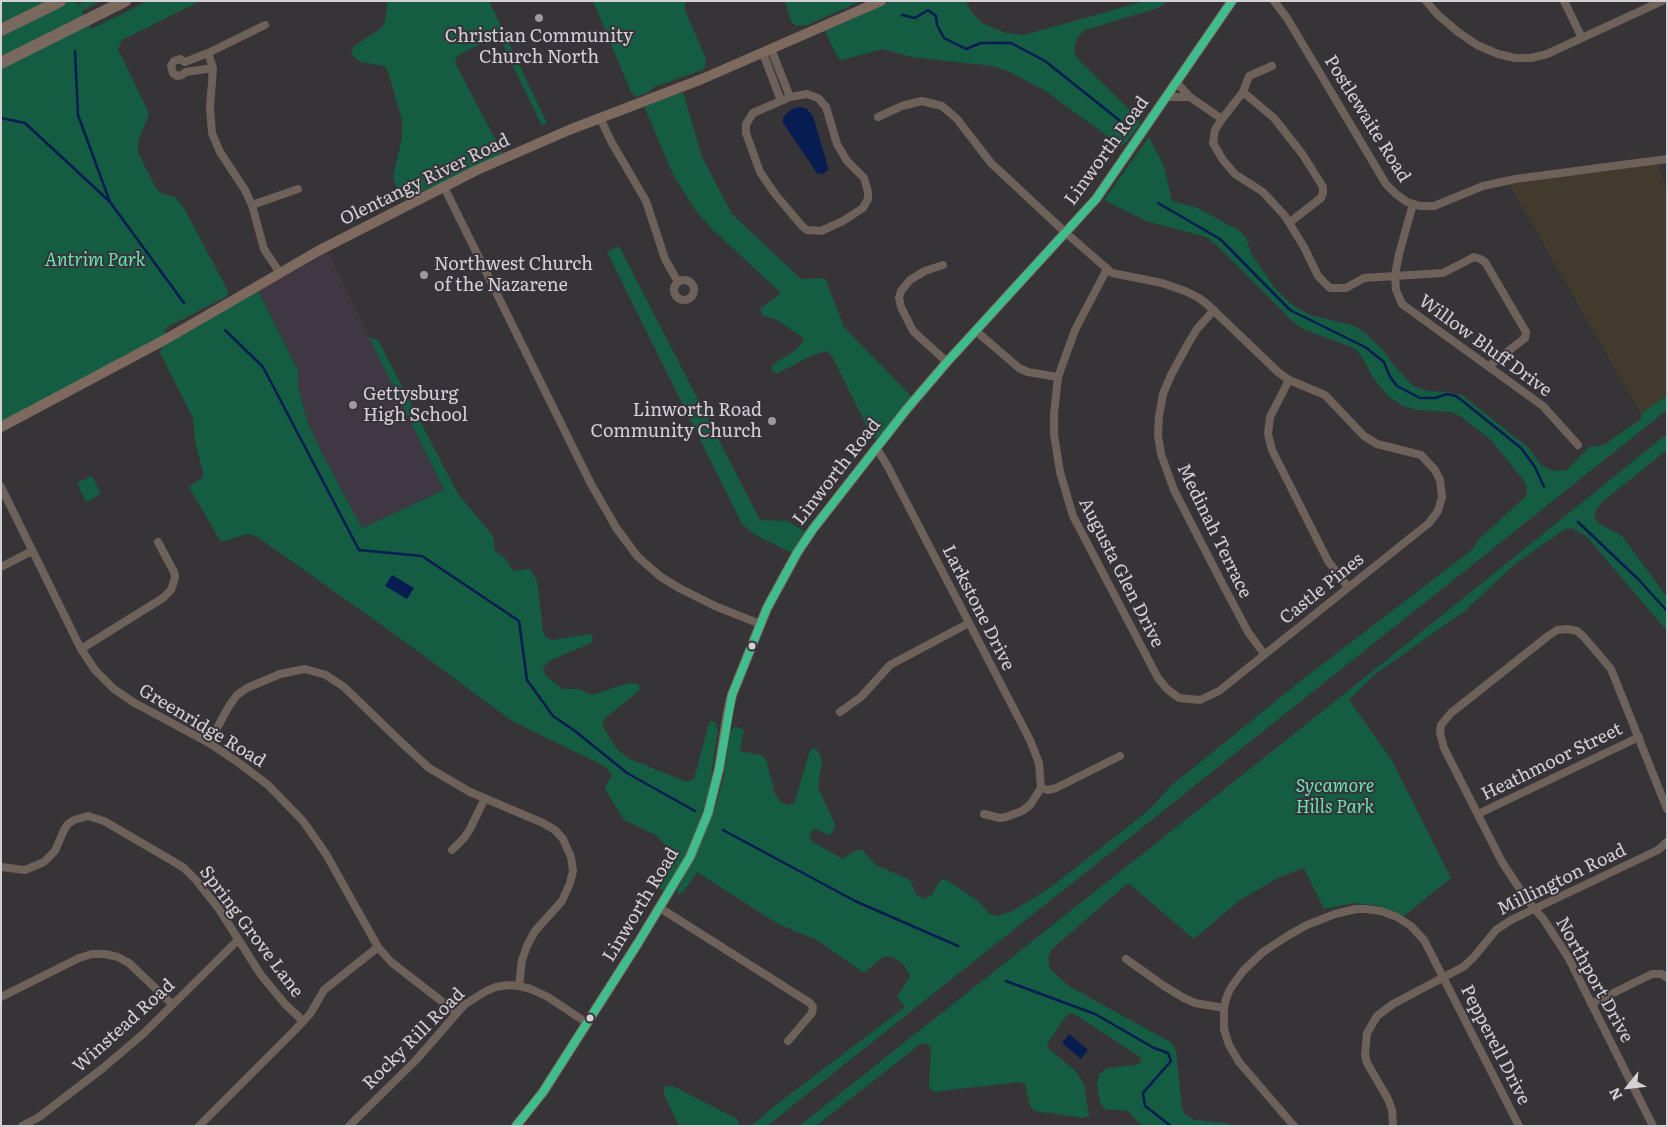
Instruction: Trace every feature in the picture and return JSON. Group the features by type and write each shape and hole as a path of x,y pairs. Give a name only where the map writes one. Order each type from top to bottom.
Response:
{"highway":[{"path":"1,30 60,1"},
{"path":"1,63 125,1"}],"main road":[{"name":"Olentangy River Road","path":"1,427 161,342 364,226 444,187 545,140 767,51 881,1"},
{"name":"Linworth Road","path":"516,1126 543,1092 660,908 690,857 708,813 719,769 732,695 760,624 797,553 876,447 947,362 1096,199 1232,1"}],"street":[{"name":"Postlewaite Road","path":"1274,1 1287,18 1386,184 1402,199 1413,204 1427,206 1440,204 1483,186 1516,178 1667,159"},
{"path":"1426,1 1437,14 1477,45 1498,54 1515,58 1531,58 1547,54 1662,1"},
{"path":"1564,1 1582,38"},
{"path":"213,68 186,72 177,76 171,70 171,66 174,61 180,59 185,62 208,53 265,25"},
{"path":"767,51 790,97"},
{"path":"767,51 781,101"},
{"path":"208,53 213,68 210,108 212,133 220,152 245,190 252,205 264,249 280,274"},
{"path":"1272,66 1249,76 1243,92 1222,119 1213,138 1214,147 1235,174 1263,192 1290,222 1318,276 1330,288 1346,288 1364,278 1443,273 1474,258 1480,258 1485,262 1526,332 1525,338 1489,366"},
{"path":"1176,82 1190,97 1222,119"},
{"path":"1243,92 1274,118 1303,155 1323,187 1324,193 1321,198 1290,222"},
{"path":"807,94 818,98 822,102 826,107 837,144 847,161 860,173 867,185 868,199 862,208 828,228 814,231 807,230 802,226 760,172 746,133 746,124 753,113 790,97 807,94"},
{"path":"1166,97 1190,97"},
{"path":"878,117 902,106 922,101 942,106 957,118 992,163 1107,269 1118,275 1162,283 1199,298 1214,310 1268,363 1289,380 1270,418 1268,434 1272,450 1328,561 1348,587"},
{"path":"600,118 612,143 646,201 665,259 678,282"},
{"path":"444,187 591,484 617,529 638,557 661,577 715,606 760,624"},
{"path":"252,205 298,189"},
{"name":"Willow Bluff Drive","path":"1413,204 1395,275 1398,298 1406,308 1543,406 1578,445"},
{"path":"943,265 926,271 910,280 901,291 899,298 901,307 913,330 947,362"},
{"name":"Augusta Glen Drive","path":"1107,269 1075,330 1058,378 1054,434 1060,472 1073,516 1162,684 1179,698 1193,700"},
{"name":"Medinah Terrace","path":"1214,310 1197,329 1189,342 1163,394 1158,436 1160,454 1174,490 1225,590 1248,632 1264,654"},
{"path":"976,331 1020,368 1028,372 1058,378"},
{"name":"Castle Pines","path":"1193,700 1207,698 1219,691 1434,518 1440,505 1442,497 1440,480 1429,462 1421,455 1382,446 1372,441 1364,436 1325,395 1289,380"},
{"name":"Larkstone Drive","path":"876,447 1030,740 1039,763 1041,788"},
{"name":"Greenridge Road","path":"1,487 81,649 94,670 114,689 146,710 209,743 268,784 303,821 326,854 378,947 392,962 457,1013"},
{"path":"81,649 163,598 171,590 175,578 174,572 158,542"},
{"path":"1,567 32,551"},
{"path":"840,712 861,697 890,665 969,623"},
{"name":"Northport Drive","path":"1639,737 1611,669 1584,637 1577,631 1567,629 1557,630 1548,636 1446,718 1440,733 1444,748 1502,862 1568,957 1654,1126"},
{"path":"209,743 237,695 247,688 280,674 305,669 326,675 344,687 402,744 430,768 484,798 555,830 563,839 571,858 570,884 562,901 535,931 527,946 522,960 519,986"},
{"path":"1639,737 1667,809"},
{"name":"Heathmoor Street","path":"1478,814 1639,737"},
{"path":"984,814 1000,818 1013,815 1022,811 1036,798 1041,788 1048,790 1056,788 1120,756"},
{"path":"452,850 470,829 484,798"},
{"name":"Spring Grove Lane","path":"1,867 25,870 44,862 55,851 68,824 81,817 95,817 144,843 184,868 207,892 261,975 303,1022"},
{"name":"Millington Road","path":"1393,1126 1392,1110 1388,1099 1367,1063 1365,1046 1371,1024 1384,1009 1462,967 1473,958 1496,930 1511,920 1658,850 1667,842"},
{"path":"660,908 810,1003 813,1007 812,1013 788,1041"},
{"name":"Pepperell Drive","path":"1224,1008 1230,989 1236,980 1263,952 1307,925 1335,914 1356,909 1374,909 1389,913 1411,926 1430,949 1519,1126"},
{"name":"Winstead Road","path":"22,1126 39,1118 143,1034 238,940"},
{"path":"199,1126 303,1022 324,990 378,947"},
{"path":"1,997 79,958 92,954 105,954 118,957 130,963 172,1004"},
{"path":"1126,959 1184,998 1195,1003 1224,1008 1226,1037 1234,1054 1294,1126"},
{"path":"1591,1004 1652,974 1662,974 1667,978"},
{"name":"Rocky Rill Road","path":"349,1126 417,1058 464,1005 486,991 496,987 519,986 540,992 586,1023"}],"shaded area":[{"path":"1661,159 1662,164 1659,170 1667,188 1667,395 1641,414 1507,180"},
{"name":"Gettysburg High School","path":"327,250 444,490 362,528 308,423 298,387 298,370 258,290"}],"green space":[{"name":"Antrim Park","path":"1,1 76,1 78,5 86,1 101,1 82,11 91,29 148,1 200,1 122,40 118,49 148,111 148,117 138,142 138,153 156,188 161,193 175,197 184,208 228,291 227,296 164,329 168,338 1,427"},
{"path":"388,1 489,1 547,123 542,126 498,35 457,56 455,63 503,154 405,200 397,190 393,176 402,138 402,120 388,72 385,66 360,62 351,54 354,46 382,28"},
{"path":"593,1 685,1 685,10 706,59 705,69 654,87 648,93 636,97 631,92"},
{"path":"785,1 861,1 807,25 796,26 791,21"},
{"path":"891,1 965,1 982,23 1006,33 1024,35 1145,1 1168,1 1158,8 1085,30 1077,38 1074,49 1076,57 1136,116 1140,124 1127,142 1121,146 1044,90 1008,71 993,66 911,57 883,49 842,60 838,58 825,31"},
{"path":"683,92 702,157 732,214 801,279 825,278 844,327 912,397 876,440 870,433 832,356 827,351 813,355 776,374 772,371 772,365 797,349 804,340 775,319 763,316 760,309 781,293 712,229 695,210 673,174 644,106"},
{"path":"1149,137 1164,166 1172,201 1198,208 1240,231 1246,238 1251,253 1274,287 1291,304 1310,315 1354,326 1365,333 1383,350 1413,386 1427,391 1462,395 1529,448 1541,465 1553,471 1567,470 1589,447 1604,445 1641,420 1641,414 1667,395 1667,410 767,1126 751,1126 777,1104 905,1007 897,997 910,976 905,966 888,956 883,957 864,973 817,940 778,924 697,872 683,892 678,895 677,890 695,856 717,802 724,775 730,732 735,726 744,730 740,751 761,755 766,759 775,794 786,805 792,804 795,801 810,750 814,748 819,752 822,762 818,787 835,825 830,835 815,829 812,831 809,837 813,842 843,859 856,850 862,850 876,865 910,880 916,894 924,899 932,895 939,882 944,878 977,900 990,914 997,916 1011,912 1051,887 1149,810 1172,785 1303,679 1473,549 1477,541 1526,496 1527,488 1524,481 1492,441 1463,418 1452,412 1417,410 1401,405 1388,396 1374,379 1356,350 1303,329 1291,320 1219,247 1206,237 1146,221 1104,200"},
{"path":"619,246 760,520 787,521 806,532 792,553 754,534 742,524 607,252"},
{"path":"258,290 298,370 298,387 308,423 362,528 444,490 369,337 378,340 458,494 493,536 495,551 506,559 513,571 530,569 537,581 543,631 546,637 552,640 589,634 593,636 591,643 549,661 543,668 545,675 563,689 578,689 592,695 628,683 638,684 640,690 605,718 602,725 617,749 630,759 687,782 694,779 709,723 710,721 715,722 718,730 708,796 685,857 665,892 657,887 667,858 665,845 656,835 624,820 605,789 612,774 604,766 512,721 397,636 256,536 247,534 221,542 189,487 202,478 203,473 195,442 193,418 160,353 162,347"},
{"name":"Sycamore Hills Park","path":"1667,434 1667,450 1601,503 1595,512 1595,518 1598,523 1622,536 1667,597 1667,631 1587,537 1572,528 1564,530 1516,563 1466,610 1374,675 1349,700 1391,759 1451,878 1404,916 1380,906 1354,903 1324,909 1304,868 1280,877 1240,900 1194,939 1128,883 1051,950 1048,958 1050,969 1069,986 1172,1043 1176,1051 1182,1108 1185,1114 1194,1120 1226,1123 1232,1126 1142,1126 1128,1111 1105,1109 1100,1103 1097,1084 1099,1074 1108,1068 1135,1065 1141,1062 1140,1057 1073,1013 1067,1015 1047,1044 1048,1048 1077,1072 1084,1085 1089,1115 1085,1118 1035,1111 1030,1106 1025,1084 1020,1082 933,1092 929,1087 931,1047 925,1043 919,1045 816,1126 799,1126 1333,703"},
{"path":"92,476 101,494 86,502 77,483"},
{"path":"673,1086 737,1119 740,1126 679,1126 664,1094 664,1087"}],"water":[{"path":"800,107 807,109 813,116 828,167 828,170 823,174 817,173 783,123 783,118 786,114 792,109"},
{"path":"392,575 414,588 407,599 385,586"},
{"path":"1069,1034 1088,1050 1081,1059 1062,1043"}],"waterway":[{"path":"902,15 915,18 928,10 936,16 937,25 944,38 966,49 981,43 1011,43 1045,61 1129,128"},
{"path":"75,51 78,115 110,202 184,303"},
{"path":"1,118 25,123 109,201"},
{"path":"1158,203 1220,239 1290,310 1365,347 1384,362 1389,375 1397,386 1420,398 1435,398 1447,394 1456,396 1521,448 1535,467 1544,487"},
{"path":"225,330 263,367 359,550 422,556 519,621 527,680 553,716 575,731 627,773 695,811"},
{"path":"1578,522 1639,580 1667,611"},
{"path":"723,830 855,901 958,946"},
{"path":"1006,981 1095,1014 1154,1048 1168,1053 1171,1061 1143,1093 1145,1106 1171,1126"}],"transit line":[{"path":"516,1126 543,1092 638,943 690,857 708,813 719,769 732,695 767,608 797,553 813,529 906,410 947,362 1096,199 1232,1"}],"place":[{"name":"Christian Community Church North","path":"539,18"},
{"name":"Northwest Church of the Nazarene","path":"424,275"},
{"name":"Gettysburg High School","path":"353,405"},
{"name":"Linworth Road Community Church","path":"772,421"}]}
